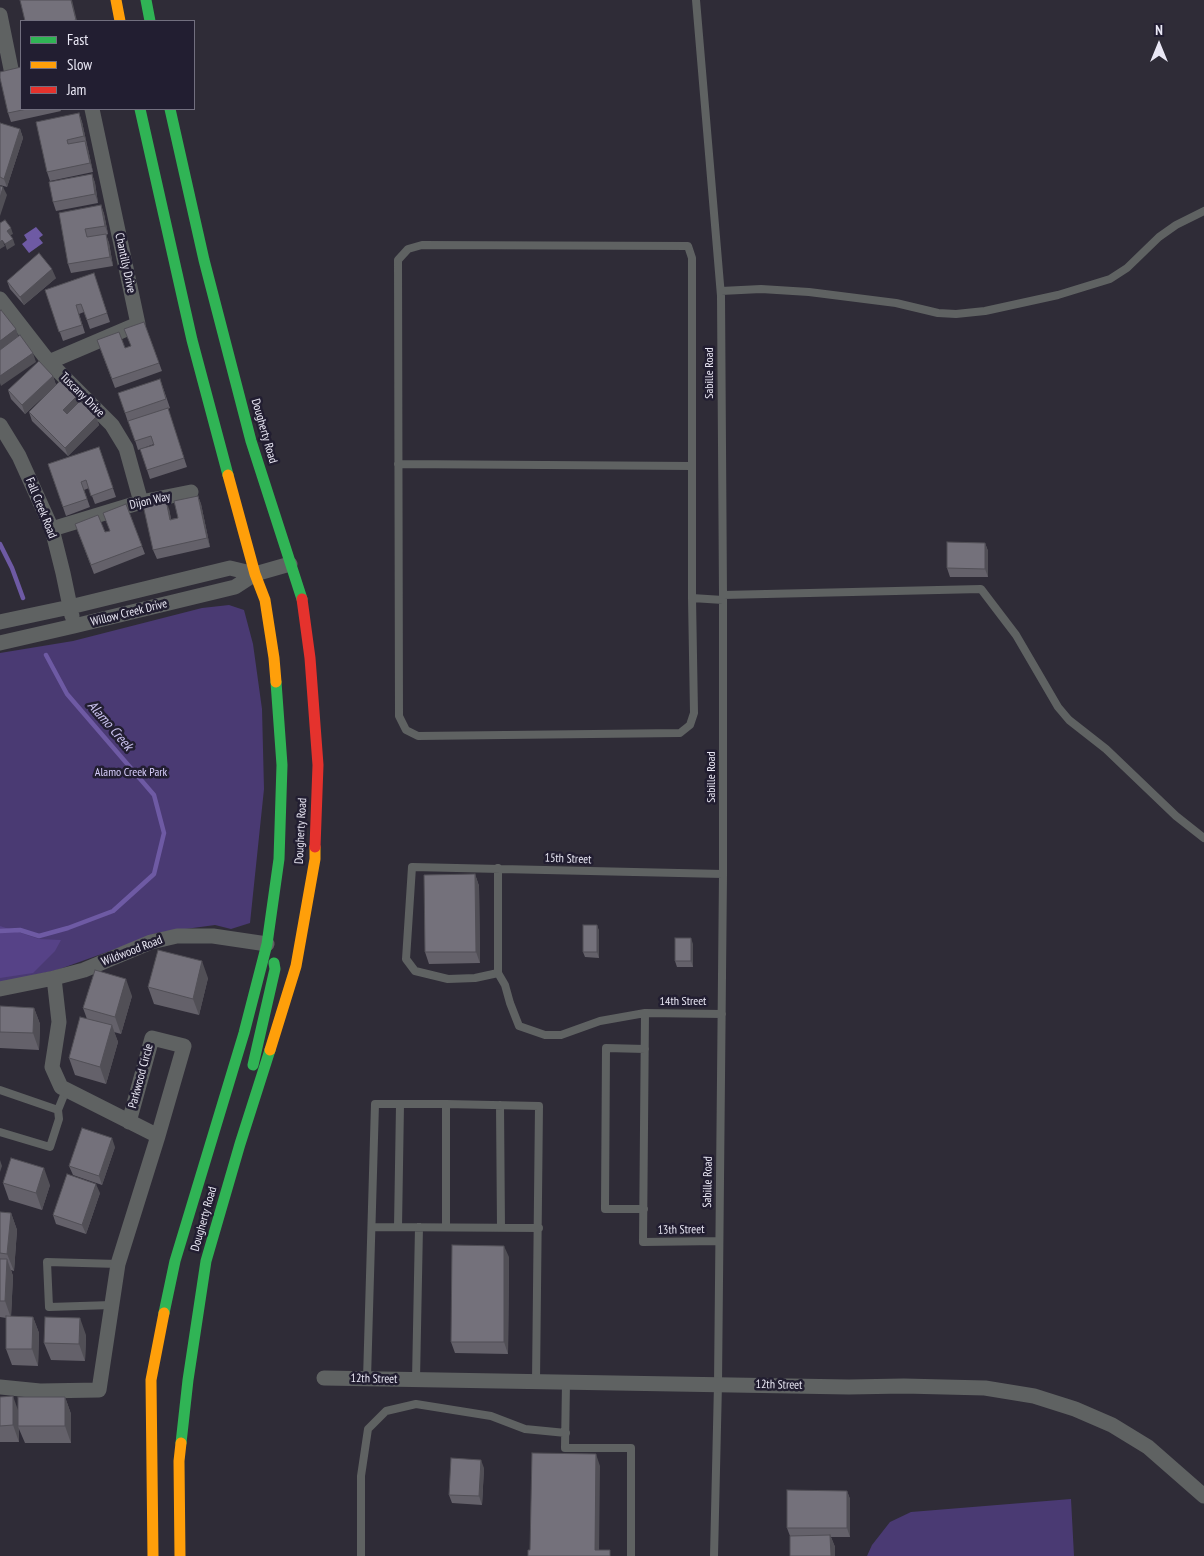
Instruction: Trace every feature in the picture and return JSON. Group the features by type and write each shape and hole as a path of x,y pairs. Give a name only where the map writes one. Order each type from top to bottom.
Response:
{"main road":[{"path":"116,0 120,20"},
{"path":"146,0 150,20"},
{"name":"Dougherty Road","path":"140,110 192,340 255,574 265,600 274,658 282,765 279,859 267,944 244,1033 174,1261 152,1380 153,1556"},
{"name":"Dougherty Road","path":"170,110 204,260 225,342 252,441 302,600 310,658 318,765 315,859 296,966 206,1261 188,1380 179,1461 180,1556"},
{"path":"254,1100 253,1062 276,969 267,944"}],"street":[{"path":"0,15 11,69"},
{"name":"Chantilly Drive","path":"49,362 138,324 92,110"},
{"name":"Tuscany Drive","path":"0,299 49,362 112,425 126,448 141,502"},
{"name":"Fall Creek Road","path":"0,425 19,456 52,529 74,626"},
{"name":"Dijon Way","path":"52,529 141,502 191,492"},
{"name":"Willow Creek Drive","path":"0,643 235,587 255,574 290,564"},
{"name":"Willow Creek Drive","path":"0,622 70,608 230,568 255,574"},
{"name":"Wildwood Road","path":"0,989 54,978 93,966 152,942 177,936 213,936 267,944"},
{"path":"54,978 59,1022 52,1067 61,1087 66,1090"},
{"name":"Parkwood Circle","path":"0,1387 40,1391 99,1390 118,1264 184,1046 152,1038 130,1122"},
{"name":"Parkwood Circle","path":"66,1090 158,1136"},
{"name":"12th Street","path":"324,1378 976,1388 1034,1396 1075,1409 1112,1425 1148,1447 1204,1496"}],"lane":[{"name":"Sabille Road","path":"696,0 721,290 723,874 718,1384 714,1556"},
{"path":"721,290 761,289 809,292 896,303 947,313 961,314 985,311 1058,295 1110,279 1128,268 1159,237 1176,225 1204,211"},
{"path":"422,245 688,246 692,258 694,713 690,725 680,733 418,736 406,730 399,716 398,464 398,260 408,250 422,245"},
{"path":"398,464 692,466"},
{"path":"692,598 981,589 1016,635 1058,707 1069,720 1106,750 1176,816 1204,838"},
{"name":"15th Street","path":"498,973 475,978 448,979 415,971 406,959 412,867 723,874"},
{"path":"498,868 498,973"},
{"name":"14th Street","path":"498,973 505,985 520,1026 545,1035 561,1035 600,1021 645,1013 722,1014"},
{"path":"645,1013 645,1048 644,1209 605,1209 606,1048 645,1048"},
{"path":"0,1090 58,1110"},
{"path":"0,1132 50,1147 59,1119 58,1110 66,1090"},
{"path":"367,1379 376,1104 446,1104 539,1106 536,1381"},
{"path":"398,1227 400,1104"},
{"path":"446,1104 446,1227"},
{"path":"500,1106 501,1228"},
{"name":"13th Street","path":"644,1209 643,1242 719,1241"},
{"path":"372,1227 538,1228"},
{"path":"416,1380 419,1227"},
{"path":"112,1305 49,1307 48,1262 118,1264"},
{"path":"566,1382 565,1448 631,1448 631,1556"},
{"path":"361,1556 361,1476 368,1429 386,1411 416,1404 491,1416 525,1429 566,1433"}],"green space":[{"name":"Alamo Creek Park","path":"229,605 244,610 253,644 262,709 264,789 250,923 231,929 215,925 156,933 57,970 0,983 0,653 73,641 202,608"},
{"path":"1071,1499 1074,1556 867,1556 872,1545 890,1522 911,1512"}],"shaded area":[{"path":"36,227 43,235 39,238 43,243 29,253 22,244 27,240 24,235"},
{"path":"0,926 39,939 61,940 55,951 33,973 0,978"}],"building":[{"path":"20,0 71,0 76,20 25,20"},
{"path":"20,67 20,110 22,110 8,113 0,72"},
{"path":"79,113 84,136 67,140 68,144 85,141 90,163 47,172 36,122"},
{"path":"0,123 20,129 4,179 0,177"},
{"path":"92,174 95,194 53,202 49,182"},
{"path":"0,186 3,187 0,198"},
{"path":"101,205 105,226 85,229 87,237 106,234 110,257 68,264 59,213"},
{"path":"5,220 11,228 7,231 13,239 5,244 2,240 0,242 0,223"},
{"path":"39,253 52,269 20,297 7,281"},
{"path":"94,273 107,313 87,320 81,304 76,305 82,325 59,332 45,290"},
{"path":"0,311 16,329 0,341"},
{"path":"144,322 159,363 112,379 97,340 119,332 125,348 131,346 124,329"},
{"path":"20,335 33,353 0,376 0,350"},
{"path":"39,361 53,376 22,405 8,390"},
{"path":"160,379 166,399 125,413 118,393"},
{"path":"60,381 76,397 63,410 67,414 80,401 96,417 65,448 29,412"},
{"path":"168,408 184,458 147,470 140,449 154,445 151,436 135,441 128,421"},
{"path":"99,447 113,488 91,496 86,480 81,482 87,499 63,507 48,464"},
{"path":"198,496 207,538 153,550 143,505 166,500 170,520 178,518 174,501"},
{"path":"126,504 142,546 91,565 75,524 98,515 105,532 110,531 103,513"},
{"path":"947,542 985,543 985,569 947,568"},
{"path":"475,874 476,952 425,952 424,875"},
{"path":"583,925 597,925 597,952 583,952"},
{"path":"675,938 691,938 691,961 675,961"},
{"path":"158,950 202,961 193,999 148,987"},
{"path":"95,970 126,979 115,1017 83,1008"},
{"path":"0,1006 34,1008 33,1033 0,1032"},
{"path":"80,1017 112,1025 100,1067 69,1058"},
{"path":"82,1128 112,1138 99,1176 69,1166"},
{"path":"11,1158 44,1168 36,1193 3,1183"},
{"path":"67,1174 96,1184 82,1225 53,1215"},
{"path":"0,1212 11,1213 7,1254 0,1253"},
{"path":"452,1245 504,1246 504,1342 451,1342"},
{"path":"0,1259 7,1259 5,1301 0,1301"},
{"path":"6,1316 33,1317 32,1349 6,1349"},
{"path":"45,1317 80,1318 79,1344 44,1343"},
{"path":"13,1396 13,1425 0,1426 0,1397"},
{"path":"18,1397 65,1397 65,1426 18,1426"},
{"path":"532,1453 596,1454 595,1550 610,1550 610,1556 528,1556 528,1550 530,1550"},
{"path":"451,1458 481,1460 479,1496 449,1495"},
{"path":"787,1490 847,1491 847,1528 787,1528"},
{"path":"830,1535 831,1556 790,1556 790,1536"}],"waterway":[{"name":"Alamo Creek","path":"0,544 12,568 23,598"},
{"name":"Alamo Creek","path":"0,931 20,930 39,936 68,928 113,911 154,874 164,833 154,795 67,694 46,655"}],"traffic: fast":[{"path":"146,0 150,20"},
{"path":"140,110 192,340 228,475"},
{"path":"170,110 204,260 251,441 302,599"},
{"path":"164,1313 175,1261 244,1033 267,944 279,859 282,765 276,682"},
{"path":"253,1065 275,969 274,963"},
{"path":"181,1443 188,1380 206,1261 270,1050"}],"traffic: slow":[{"path":"116,0 120,20"},
{"path":"228,475 255,574 265,600 276,682"},
{"path":"270,1050 296,966 315,859 315,847"},
{"path":"153,1556 151,1380 164,1313"},
{"path":"180,1556 179,1461 181,1443"}],"traffic: jam":[{"path":"302,599 310,658 318,765 315,847"}]}
